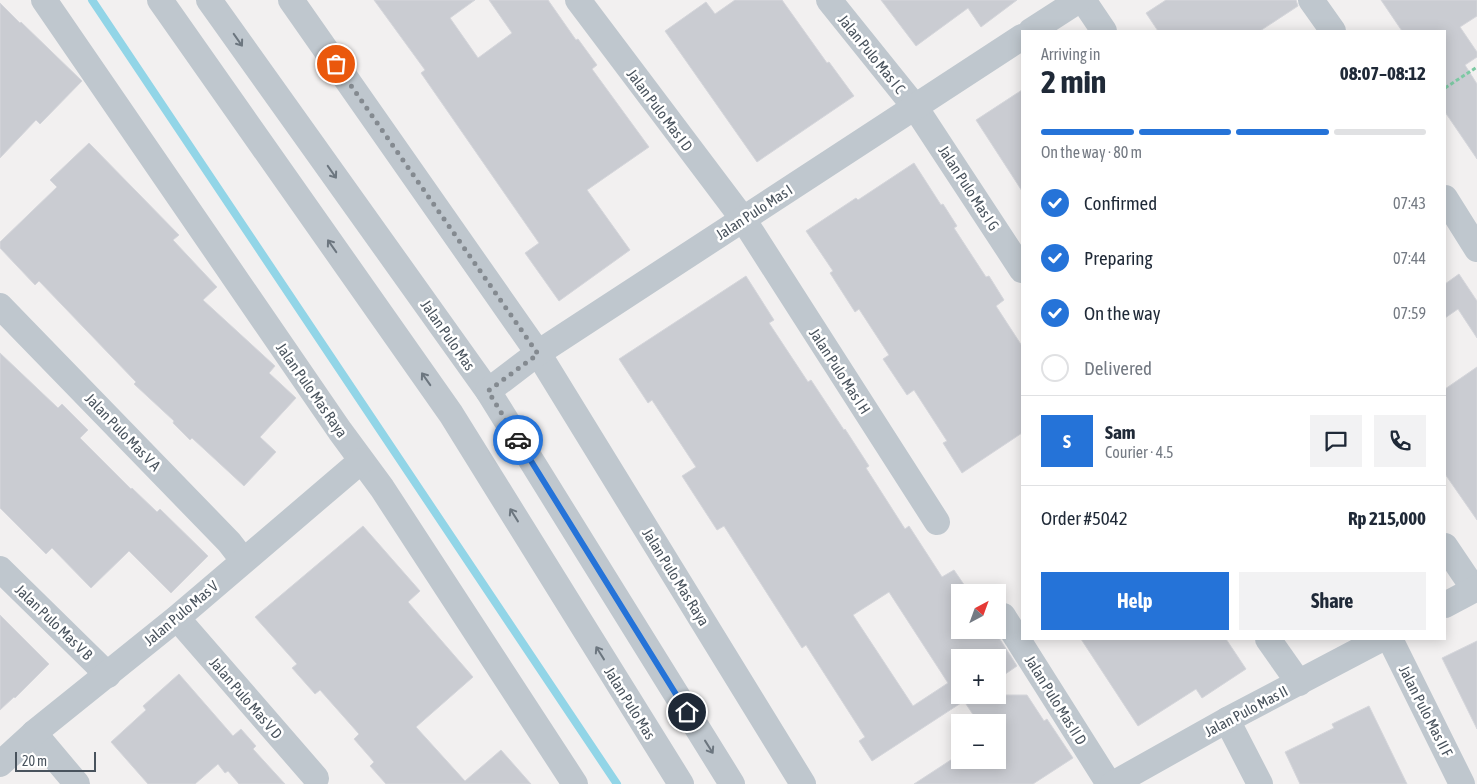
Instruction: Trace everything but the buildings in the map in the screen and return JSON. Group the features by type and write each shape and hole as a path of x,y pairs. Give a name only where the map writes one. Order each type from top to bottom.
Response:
{"street":[{"name":"Jalan Pulo Mas Raya","path":"44,0 387,496 575,784"},
{"name":"Jalan Pulo Mas","path":"160,0 451,414 681,784"},
{"name":"Jalan Pulo Mas","path":"210,0 491,388 732,784"},
{"name":"Jalan Pulo Mas Raya","path":"291,0 534,356 803,784"},
{"name":"Jalan Pulo Mas I D","path":"578,0 743,220"},
{"name":"Jalan Pulo Mas I C","path":"829,0 915,107"},
{"path":"1083,0 1103,30"},
{"path":"1311,0 1332,30"},
{"path":"1032,30 1063,4"},
{"name":"Jalan Pulo Mas I","path":"491,388 534,356 1021,38"},
{"name":"Jalan Pulo Mas I G","path":"915,107 1021,268"},
{"path":"1446,200 1477,249"},
{"name":"Jalan Pulo Mas I H","path":"743,220 937,522"},
{"name":"Jalan Pulo Mas V A","path":"0,306 229,542 243,560"},
{"name":"Jalan Pulo Mas V","path":"0,764 34,733 177,618 361,461"},
{"path":"1446,547 1476,589 1446,604"},
{"name":"Jalan Pulo Mas V B","path":"0,569 108,674"},
{"name":"Jalan Pulo Mas V D","path":"177,618 316,778"},
{"name":"Jalan Pulo Mas II D","path":"1006,621 1111,784"},
{"path":"1269,640 1298,683"},
{"name":"Jalan Pulo Mas II","path":"1111,784 1379,640"},
{"name":"Jalan Pulo Mas II F","path":"1390,640 1462,784"},
{"path":"1227,720 1260,784"},
{"path":"34,733 77,784"}],"path":[{"path":"1446,87 1477,67"}],"waterway":[{"path":"92,0 617,784"}],"way so far":[{"path":"336,64 538,354 488,391 518,440"}],"route":[{"path":"518,440 687,712"}]}
